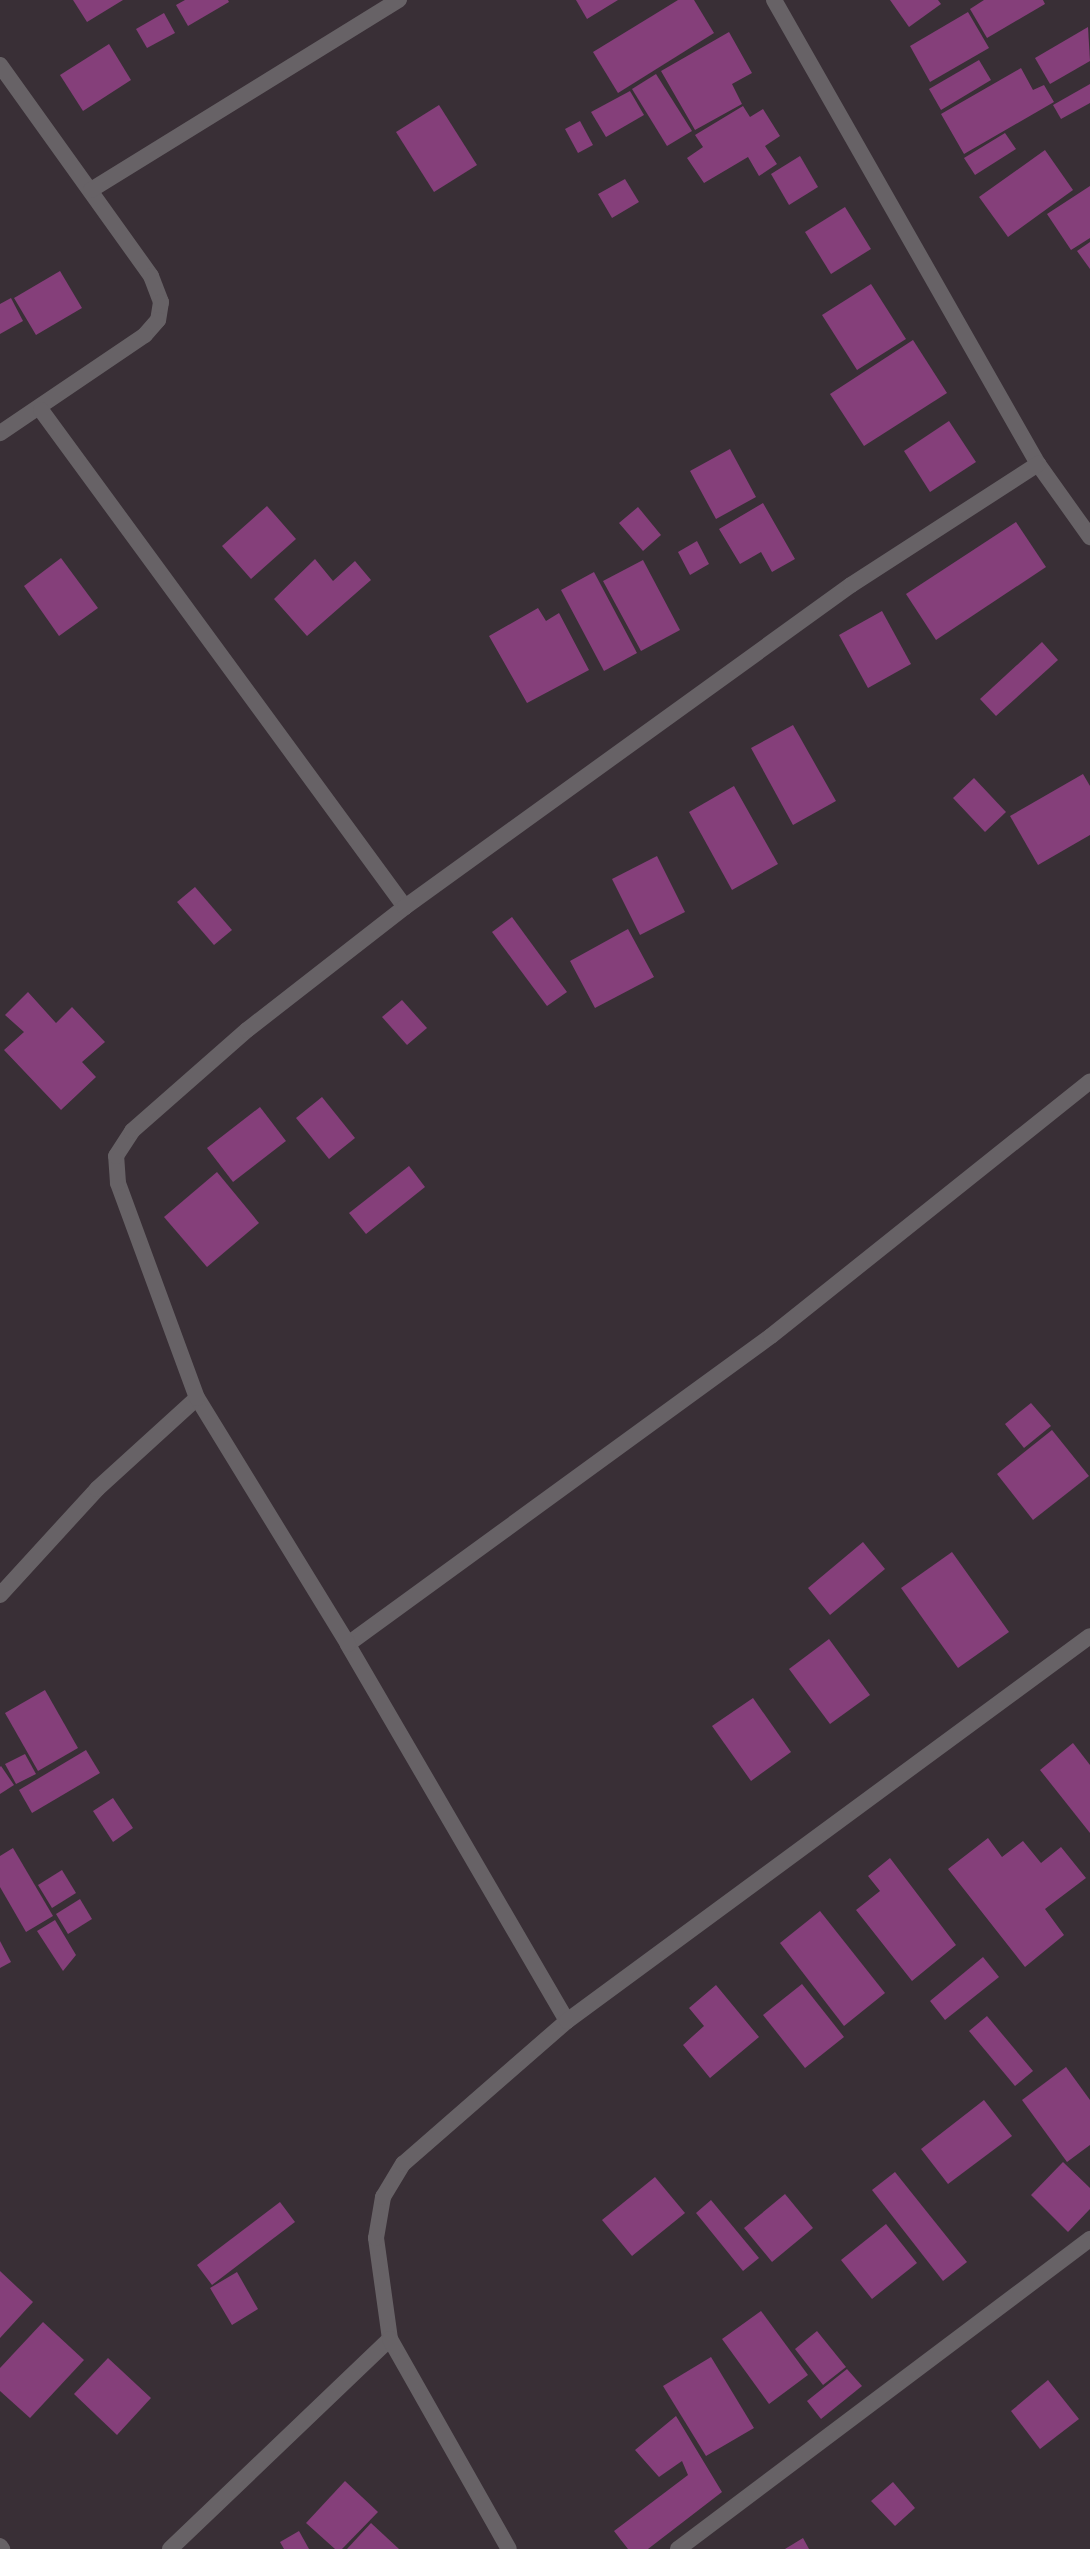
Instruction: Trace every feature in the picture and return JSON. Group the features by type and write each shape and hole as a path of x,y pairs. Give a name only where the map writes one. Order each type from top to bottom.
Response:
{"street":[{"path":"91,190 399,0"},
{"path":"774,0 1038,464 1090,537"},
{"path":"0,65 151,276 161,302 158,320 41,410 0,433"},
{"path":"41,410 405,908"},
{"path":"567,2021 348,1644 196,1398 118,1183 116,1156 132,1131 247,1030 405,908 851,585 1038,464"},
{"path":"348,1644 771,1336 1090,1081"},
{"path":"0,1595 97,1489 196,1398"},
{"path":"508,2549 390,2339 378,2269 383,2197 403,2164 567,2021 1090,1636"},
{"path":"678,2549 1090,2238"},
{"path":"170,2549 390,2339"}],"building":[{"path":"73,0 123,0 87,22"},
{"path":"185,0 228,0 229,2 188,26 176,5"},
{"path":"576,0 618,0 587,19"},
{"path":"678,0 694,0 714,33 618,93 593,52"},
{"path":"890,0 938,0 941,4 909,27"},
{"path":"984,0 1043,0 1045,4 987,38 970,9"},
{"path":"968,12 989,48 930,82 910,46"},
{"path":"164,13 175,33 147,48 136,29"},
{"path":"1088,27 1090,61 1050,84 1035,58"},
{"path":"729,32 752,73 732,84 742,104 695,130 661,71"},
{"path":"109,44 131,80 83,111 60,75"},
{"path":"979,60 991,80 941,110 929,89"},
{"path":"1021,68 1033,90 1044,85 1054,102 964,154 941,114"},
{"path":"656,74 692,131 667,146 632,89"},
{"path":"1090,84 1090,103 1061,119 1053,105"},
{"path":"630,91 644,115 606,137 591,112"},
{"path":"439,105 477,165 434,192 396,132"},
{"path":"743,106 750,117 763,109 780,136 765,146 777,164 759,176 748,157 704,183 687,158 703,147 695,135"},
{"path":"580,121 593,145 578,153 565,129"},
{"path":"1005,133 1016,149 975,175 964,158"},
{"path":"1045,150 1073,190 1008,237 979,197"},
{"path":"800,156 818,187 789,205 771,174"},
{"path":"625,179 639,202 612,218 598,194"},
{"path":"1090,186 1090,238 1071,250 1047,214"},
{"path":"845,207 871,249 831,274 805,232"},
{"path":"1090,242 1090,269 1077,251"},
{"path":"60,271 82,308 36,335 14,298"},
{"path":"871,284 906,339 857,370 822,315"},
{"path":"11,298 23,321 0,334 0,304"},
{"path":"913,340 947,393 864,446 830,394"},
{"path":"949,421 976,462 930,492 904,451"},
{"path":"730,449 756,497 716,519 690,471"},
{"path":"763,503 795,559 772,572 761,552 740,564 719,529"},
{"path":"267,506 296,539 251,579 222,546"},
{"path":"638,507 661,535 643,551 619,523"},
{"path":"1016,522 1046,567 936,640 906,594"},
{"path":"697,541 709,564 690,575 678,552"},
{"path":"61,558 98,608 59,636 24,586"},
{"path":"315,559 333,581 355,561 371,580 307,636 274,599"},
{"path":"643,560 680,630 641,651 603,581"},
{"path":"594,572 637,653 604,671 561,590"},
{"path":"538,608 546,621 559,613 589,670 527,703 489,636"},
{"path":"882,611 911,664 868,688 839,635"},
{"path":"1042,642 1058,660 996,716 980,699"},
{"path":"793,725 836,801 793,825 751,748"},
{"path":"1083,774 1090,786 1090,835 1038,865 1010,816"},
{"path":"974,778 1006,812 985,832 953,798"},
{"path":"734,786 778,864 732,890 689,812"},
{"path":"657,856 685,912 640,935 612,879"},
{"path":"195,887 232,930 214,945 177,902"},
{"path":"512,917 567,992 547,1006 492,932"},
{"path":"628,929 654,977 595,1008 570,961"},
{"path":"28,992 56,1023 72,1007 105,1042 82,1062 96,1077 61,1110 4,1050 24,1032 5,1015"},
{"path":"402,1000 427,1028 407,1045 382,1017"},
{"path":"322,1097 355,1138 329,1159 296,1118"},
{"path":"260,1107 286,1141 233,1182 207,1148"},
{"path":"409,1166 425,1187 366,1234 349,1213"},
{"path":"217,1172 259,1223 207,1267 164,1217"},
{"path":"1031,1403 1051,1426 1024,1448 1005,1424"},
{"path":"1052,1430 1089,1476 1033,1520 997,1474"},
{"path":"863,1542 885,1569 830,1615 808,1588"},
{"path":"952,1552 1009,1632 958,1668 901,1588"},
{"path":"829,1639 870,1695 830,1724 789,1669"},
{"path":"45,1690 78,1748 38,1771 5,1713"},
{"path":"753,1698 791,1752 751,1781 712,1726"},
{"path":"1073,1743 1090,1765 1090,1833 1040,1770"},
{"path":"86,1750 100,1773 32,1813 19,1790"},
{"path":"25,1754 36,1774 16,1784 5,1764"},
{"path":"0,1767 14,1785 0,1794"},
{"path":"113,1798 133,1828 113,1842 93,1811"},
{"path":"988,1838 1002,1857 1023,1841 1041,1863 1061,1847 1086,1878 1045,1909 1064,1935 1025,1967 948,1869"},
{"path":"13,1848 53,1916 26,1932 0,1887 0,1856"},
{"path":"890,1858 956,1945 912,1981 856,1910 880,1891 868,1876"},
{"path":"62,1870 76,1893 52,1908 38,1885"},
{"path":"80,1899 92,1919 68,1934 56,1914"},
{"path":"820,1911 885,1993 844,2026 780,1943"},
{"path":"55,1920 76,1955 63,1971 37,1931"},
{"path":"0,1941 11,1962 0,1968"},
{"path":"983,1957 999,1977 945,2020 930,2001"},
{"path":"802,1984 844,2037 805,2068 763,2015"},
{"path":"716,1985 759,2037 710,2078 683,2045 704,2026 689,2008"},
{"path":"987,2016 1033,2071 1015,2086 969,2031"},
{"path":"1066,2067 1090,2100 1090,2145 1067,2162 1022,2100"},
{"path":"984,2100 1012,2136 948,2184 921,2149"},
{"path":"1063,2162 1090,2188 1090,2209 1068,2232 1031,2195"},
{"path":"895,2172 967,2262 943,2281 872,2190"},
{"path":"655,2177 685,2213 632,2256 602,2220"},
{"path":"785,2194 813,2228 772,2262 744,2228"},
{"path":"711,2200 759,2258 743,2271 696,2213"},
{"path":"280,2202 295,2222 212,2285 197,2265"},
{"path":"886,2224 917,2263 872,2299 841,2260"},
{"path":"0,2271 33,2302 0,2338"},
{"path":"237,2272 258,2309 232,2325 210,2288"},
{"path":"761,2311 808,2375 769,2404 722,2339"},
{"path":"43,2322 84,2360 30,2418 0,2391 0,2368"},
{"path":"817,2331 846,2367 823,2385 795,2349"},
{"path":"711,2357 754,2428 706,2456 663,2386"},
{"path":"108,2358 151,2398 117,2435 74,2394"},
{"path":"847,2369 862,2386 821,2419 807,2401"},
{"path":"1048,2380 1079,2419 1040,2449 1011,2411"},
{"path":"676,2416 722,2492 648,2549 628,2549 614,2531 688,2475 682,2461 659,2477 635,2450"},
{"path":"345,2481 378,2512 342,2549 335,2549 306,2523"},
{"path":"893,2482 915,2508 895,2526 871,2501"},
{"path":"371,2523 399,2549 347,2549"},
{"path":"299,2531 309,2549 284,2549 280,2542"},
{"path":"803,2538 809,2549 785,2549"}]}
